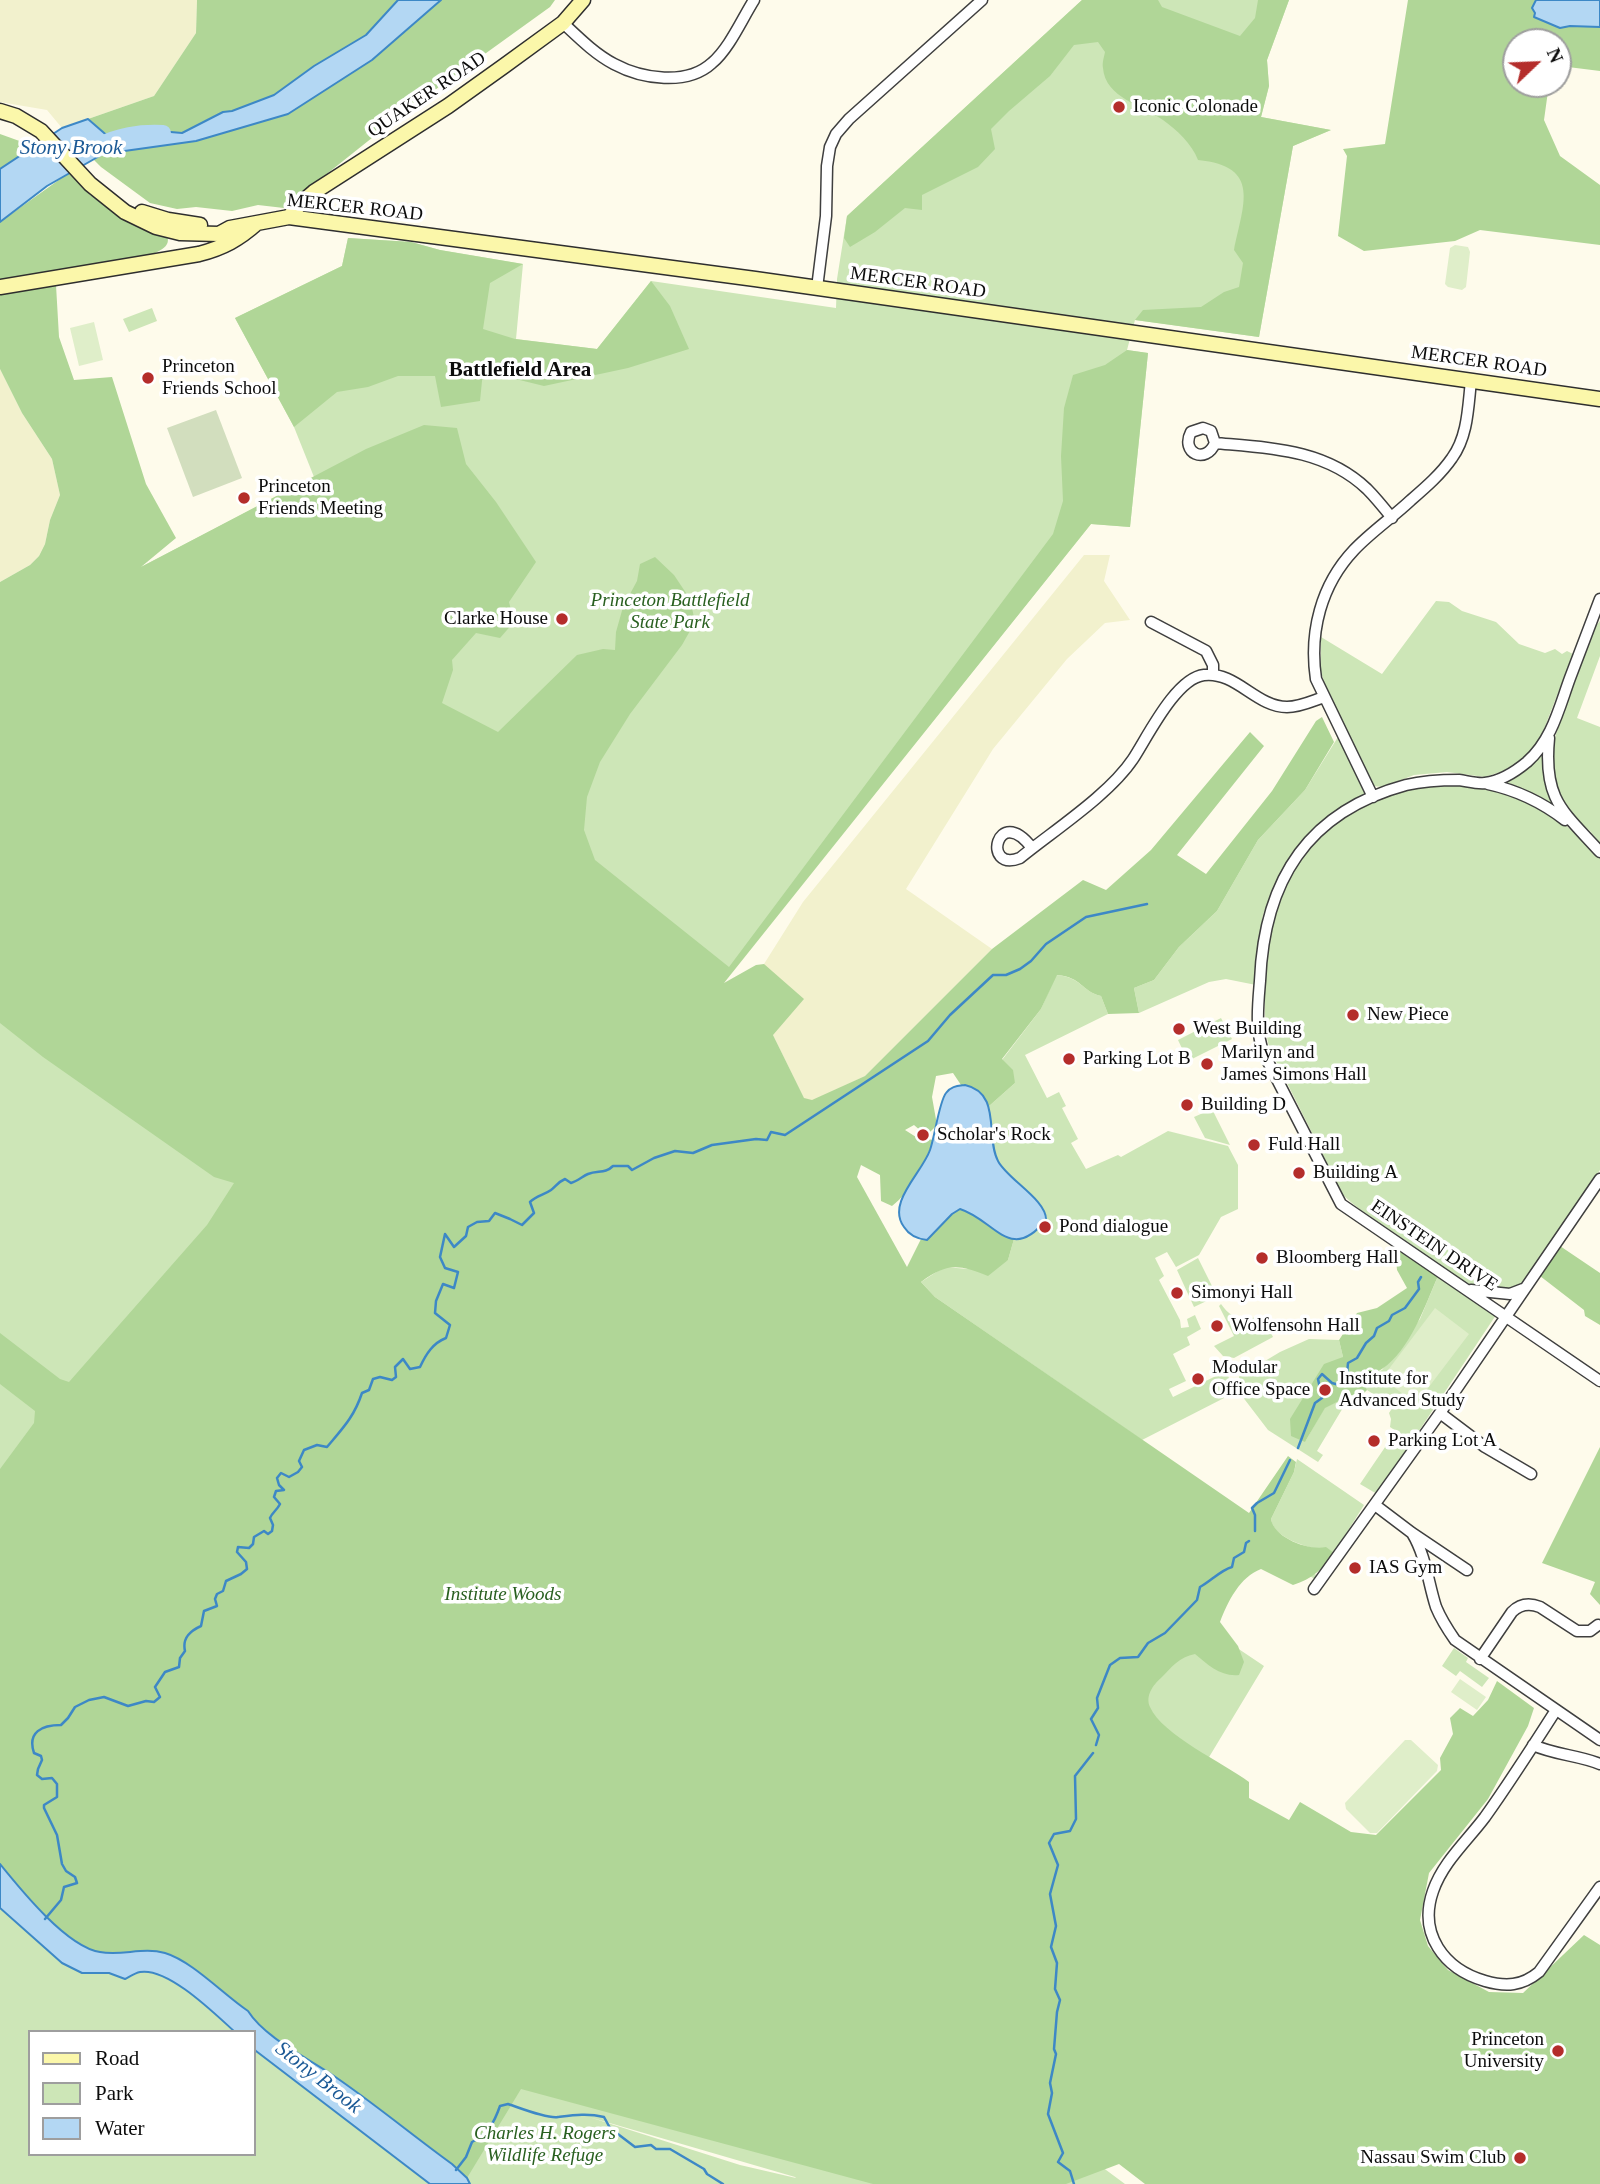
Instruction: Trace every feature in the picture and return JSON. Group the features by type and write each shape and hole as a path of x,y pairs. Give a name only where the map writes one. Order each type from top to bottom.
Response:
{"main road":[{"name":"QUAKER ROAD","path":"289,218 314,192 448,106 563,23 583,0"},
{"name":"MERCER ROAD","path":"0,111 31,124 46,136 90,184 111,200 152,216 182,232 230,228 289,218 817,288 1600,399"},
{"path":"0,286 188,257 219,248 239,238 258,222"},
{"path":"219,248 230,228"},
{"path":"182,232 179,249 188,257"},
{"path":"152,262 170,249 182,232"}],"street":[{"path":"563,23 588,46 615,65 644,75 673,78 698,72 715,62 754,0"},
{"path":"817,288 826,216 827,166 830,147 836,134 849,119 982,0"},
{"path":"1373,797 1317,679 1314,631 1324,598 1336,574 1353,552 1435,479 1453,457 1466,425 1471,381"},
{"path":"1215,443 1284,450 1322,459 1366,488 1392,518"},
{"name":"EINSTEIN DRIVE","path":"1483,783 1501,779 1515,771 1539,750 1549,735 1597,616 1600,598"},
{"path":"1150,622 1206,651 1213,664 1213,675"},
{"path":"1032,848 1126,769 1178,689 1194,677 1213,675 1227,678 1274,705 1296,706 1324,697"},
{"name":"EINSTEIN DRIVE","path":"1549,735 1547,757 1553,792 1560,809 1600,852"},
{"name":"EINSTEIN DRIVE","path":"1578,830 1554,811 1503,787 1461,780 1421,782 1373,797 1338,816 1308,841 1276,893 1261,951 1258,1037 1264,1054 1341,1204 1600,1381"},
{"path":"1314,1589 1440,1413 1600,1180"},
{"path":"1464,1288 1510,1294 1523,1289"},
{"path":"1440,1413 1485,1447 1531,1474"},
{"path":"1375,1505 1467,1570"},
{"path":"1412,1533 1424,1559 1436,1606 1455,1640 1600,1740"},
{"path":"1480,1658 1512,1612 1525,1605 1540,1607 1577,1631 1590,1631 1598,1625"},
{"path":"1556,1710 1497,1800 1440,1875 1432,1893 1430,1928 1444,1958 1458,1970 1497,1984 1515,1985 1529,1980 1539,1972 1600,1887"},
{"path":"1533,1745 1549,1753 1587,1759 1600,1764"}],"green space":[{"path":"0,0 197,0 196,33 154,96 62,128 47,110 0,102"},
{"path":"197,0 398,0 366,35 314,66 274,95 223,112 182,133 148,130 111,139 88,119 154,96 196,33"},
{"path":"441,0 555,0 550,7 407,110 284,208 258,205 232,211 196,207 177,209 150,203 94,160 103,154 196,141 288,114 372,60"},
{"name":"Institute Woods","path":"1082,0 1289,0 1267,60 1269,86 1261,117 1331,130 1293,146 1259,337 1135,320 1127,350 1148,353 1130,527 1091,524 722,984 900,1285 1322,1579 1319,1582 1244,1532 1206,1627 1264,1666 1086,1961 1048,2127 1125,2184 0,2184 0,765 140,585 137,569 314,477 294,427 235,318 342,266 348,238 411,242 440,250 523,264 516,339 597,349 651,281 836,308 837,279 847,216","holes":["589,2117 795,2177 740,2165"]},
{"path":"1082,0 1158,0 1162,7 1240,36 1255,18 1258,0 1289,0 1267,60 1269,86 1261,117 1331,130 1293,146 1259,337 1135,320 1143,310 1201,307 1224,292 1239,287 1243,263 1234,250 1241,218 1243,190 1240,179 1232,170 1198,160 1188,143 1174,128 1127,100 1111,87 1103,68 1105,52 1098,42 1074,45 1050,76 991,129 995,149 978,167 922,195 922,210 905,208 875,232 850,247 844,238 847,216"},
{"path":"1408,0 1536,0 1532,8 1560,28 1502,28 1502,98 1547,98 1544,120 1560,156 1600,185 1600,245 1480,230 1455,241 1364,251 1338,236 1347,156 1343,149 1385,144"},
{"path":"1600,27 1600,71 1572,68 1572,28 1560,28"},
{"path":"0,134 25,143 30,149 0,169"},
{"path":"70,172 90,195 128,219 167,236 166,245 153,254 0,280 0,222"},
{"path":"348,238 411,242 440,250 523,264 490,283 483,329 515,339 597,349 651,281 670,306 689,349 628,368 544,386 483,371 480,401 441,407 435,376 398,376 368,387 337,392 294,427 235,318 342,266"},
{"path":"1455,245 1468,247 1470,252 1466,287 1462,290 1445,284 1450,248"},
{"name":"Institute Woods","path":"56,285 59,337 74,380 112,377 146,484 176,538 141,567 366,449 424,425 457,428 466,464 496,502 536,562 509,602 514,622 500,638 476,633 452,660 453,670 442,703 498,732 577,655 603,649 615,650 616,632 623,607 637,581 640,564 655,557 674,575 690,599 695,622 682,645 630,714 600,762 587,797 584,830 595,860 729,967 1053,534 1063,501 1061,456 1064,408 1073,375 1105,365 1127,350 1148,353 1130,527 1091,524 724,983 756,965 764,964 804,999 773,1035 804,1098 812,1100 865,1076 992,949 1083,880 1106,890 1151,850 1250,732 1264,746 1177,855 1206,874 1272,791 1316,721 1322,717 1334,742 1305,790 1258,840 1217,911 1179,947 1154,980 1134,988 1139,1013 1108,1014 1101,996 1072,978 1057,975 1041,1009 1002,1059 1013,1070 1015,1083 988,1107 981,1095 970,1087 961,1085 953,1073 936,1076 932,1097 937,1125 929,1133 922,1132 914,1125 905,1130 916,1137 933,1140 922,1167 905,1193 892,1206 881,1201 880,1175 861,1165 857,1177 907,1267 921,1239 927,1239 960,1209 1014,1239 1008,1260 988,1276 953,1267 938,1271 921,1282 935,1297 1249,1513 1288,1456 1296,1462 1294,1472 1271,1519 1278,1532 1293,1542 1311,1547 1326,1547 1334,1553 1316,1573 1293,1585 1261,1569 1241,1584 1220,1622 1238,1646 1244,1662 1239,1675 1221,1672 1195,1654 1189,1655 1176,1663 1158,1681 1148,1699 1150,1707 1167,1728 1249,1782 1249,1798 1289,1820 1300,1802 1351,1832 1376,1835 1441,1770 1440,1758 1453,1734 1450,1718 1460,1708 1473,1716 1488,1700 1497,1681 1534,1708 1528,1726 1488,1799 1429,1873 1420,1920 1428,1946 1448,1970 1489,1992 1523,1993 1584,1935 1600,1945 1600,2184 1145,2184 1119,2164 1066,2184 873,2184 521,2089 467,2178 375,2105 272,2035 254,2020 248,2011 185,1963 156,1951 100,1952 74,1940 46,1916 0,1864 0,1469 34,1423 35,1411 0,1384 0,1333 60,1379 69,1382 207,1225 234,1183 214,1177 43,1057 0,1023 0,582 30,565 39,556 60,495 52,459 22,413 0,369 0,294"},
{"path":"152,308 157,321 129,332 123,319"},
{"path":"94,322 103,360 79,366 70,328"},
{"path":"0,369 22,413 52,459 60,495 39,556 30,565 0,582"},
{"path":"216,410 242,478 193,497 167,428"},
{"path":"1084,555 1110,555 1104,581 1130,620 1105,623 1067,659 993,749 906,889 992,949 865,1076 812,1101 804,1099 773,1035 764,964 803,902"},
{"path":"1436,601 1449,602 1462,611 1496,622 1519,644 1545,653 1555,649 1562,654 1567,651 1573,654 1541,737 1526,757 1503,771 1485,777 1447,772 1414,775 1383,787 1373,786 1330,701 1321,672 1321,637 1382,674"},
{"path":"1600,621 1600,656 1577,718 1600,727 1600,844 1590,831 1570,815 1553,777 1553,746 1593,629"},
{"path":"1338,737 1366,794 1321,825 1288,861 1263,917 1256,985 1226,979 1209,982 1139,1013 1134,988 1154,980 1179,947 1217,911 1258,840 1305,790"},
{"path":"1544,752 1543,773 1555,804 1553,805 1504,781"},
{"path":"1464,785 1503,793 1539,808 1571,830 1600,858 1600,1170 1523,1282 1510,1288 1495,1290 1472,1287 1459,1280 1343,1195 1269,1047 1266,1023 1266,937 1284,887 1308,850 1340,821 1359,809 1400,791 1430,786"},
{"path":"1056,975 1071,978 1101,996 1108,1014 1025,1055 1047,1098 1059,1092 1066,1106 1062,1108 1078,1139 1071,1143 1086,1169 1118,1155 1121,1157 1168,1131 1228,1146 1238,1165 1238,1209 1221,1217 1199,1255 1176,1267 1167,1252 1155,1258 1164,1276 1159,1280 1180,1320 1181,1328 1189,1327 1187,1319 1195,1315 1201,1329 1187,1337 1190,1345 1173,1354 1186,1381 1169,1389 1173,1397 1216,1376 1224,1367 1228,1373 1228,1396 1142,1440 935,1297 921,1282 944,1267 969,1269 1008,1260 1014,1239 1033,1234 1046,1220 1040,1204 998,1161 993,1148 988,1107 1015,1083 1002,1060 1041,1009"},
{"path":"1221,1018 1232,1039 1188,1061 1178,1040"},
{"path":"1212,1109 1230,1145 1205,1138 1194,1117"},
{"path":"1560,1246 1600,1273 1600,1325 1585,1316 1584,1310 1540,1276"},
{"path":"1395,1248 1438,1276 1416,1327 1392,1361 1363,1379 1367,1390 1359,1398 1351,1395 1325,1408 1305,1442 1291,1436 1290,1419 1324,1364 1343,1357 1339,1340 1357,1313 1377,1308 1407,1288 1397,1270"},
{"path":"1198,1258 1217,1296 1194,1307 1177,1270"},
{"path":"1438,1276 1496,1315 1377,1494 1360,1484 1396,1431 1390,1427 1389,1413 1393,1407 1367,1390 1362,1379 1382,1370 1420,1319"},
{"path":"1221,1304 1239,1318 1262,1315 1273,1337 1234,1358 1223,1356 1214,1346 1234,1336 1219,1306"},
{"path":"1435,1308 1469,1334 1416,1404 1382,1378"},
{"path":"1309,1339 1339,1340 1343,1357 1305,1442 1325,1407 1350,1396 1317,1451 1323,1455 1318,1462 1268,1430 1242,1396 1239,1377 1244,1368 1261,1359 1265,1361"},
{"path":"1600,1447 1600,1605 1590,1594 1595,1582 1542,1563"},
{"path":"1297,1459 1364,1505 1334,1553 1296,1543 1274,1527 1271,1519 1294,1472"},
{"path":"1454,1648 1468,1658 1466,1662 1489,1678 1482,1687 1460,1671 1456,1676 1442,1666"},
{"path":"1460,1679 1486,1697 1477,1710 1451,1692"},
{"path":"1405,1740 1411,1740 1438,1765 1437,1771 1377,1833 1370,1833 1346,1809 1345,1803"}],"water":[{"name":"Stony Brook","path":"398,0 441,0 372,60 288,114 196,141 103,154 47,186 0,222 0,169 62,128 88,119 111,139 148,130 182,133 223,112 274,95 314,66 366,35"},
{"path":"1536,0 1600,0 1600,27 1560,28 1534,17 1532,8"},
{"path":"965,1085 977,1090 988,1106 994,1151 998,1161 1045,1212 1046,1220 1033,1233 1022,1238 1012,1239 1003,1235 960,1209 927,1240 908,1232 900,1218 902,1198 930,1150 944,1097 950,1089"},
{"name":"Stony Brook","path":"0,1864 59,1929 87,1948 108,1953 157,1951 186,1963 248,2011 276,2039 324,2069 452,2164 470,2184 430,2184 256,2051 256,2030 233,2030 190,1993 151,1972 140,1972 125,1979 109,1973 82,1973 62,1963 0,1908"}],"waterway":[{"name":"Stony Brook","path":"97,146 129,135 163,133"},
{"path":"45,1919 61,1900 64,1887 77,1883 75,1877 66,1871 62,1864 57,1835 44,1808 44,1805 57,1797 57,1784 52,1778 42,1779 37,1775 42,1760 41,1756 34,1753 34,1735 42,1728 61,1725 75,1707 89,1700 104,1697 128,1706 146,1701 154,1702 160,1697 155,1687 165,1672 179,1667 186,1639 201,1626 204,1611 217,1606 215,1599 217,1594 223,1591 226,1581 247,1569 246,1562 237,1552 238,1547 249,1548 254,1537 264,1531 268,1534 272,1531 270,1518 280,1504 274,1497 276,1491 284,1490 277,1478 281,1473 289,1477 298,1472 302,1467 299,1461 304,1450 317,1445 327,1447 348,1422 362,1393 369,1390 373,1379 380,1377 392,1380 396,1377 395,1367 403,1359 410,1369 420,1367 430,1349 446,1338 450,1325 435,1313 436,1301 443,1284 454,1288 458,1272 445,1268 440,1257 445,1234 454,1247 466,1236 468,1227 477,1222 489,1221 495,1213 522,1225 534,1213 530,1202 565,1179 571,1183 613,1166 628,1166 632,1170 675,1151 693,1153 712,1145 767,1140 771,1132 785,1135 928,1041 950,1015 993,975 1006,975 1020,969 1046,944 1086,917 1147,904"},
{"path":"1298,1448 1315,1403 1322,1398 1318,1379 1322,1374 1332,1383 1339,1385 1347,1374 1348,1363 1357,1358 1377,1328 1405,1308 1419,1289 1418,1282 1421,1277"},
{"path":"1255,1531 1252,1508 1274,1493 1290,1460"},
{"path":"1096,1745 1099,1735 1091,1719 1098,1708 1097,1698 1110,1665 1120,1658 1138,1657 1148,1643 1165,1633 1197,1600 1200,1587 1232,1567 1234,1558 1244,1552 1249,1541"},
{"path":"1074,2184 1070,2171 1058,2162 1063,2153 1048,2114 1060,2000 1055,1989 1057,1963 1051,1947 1056,1926 1050,1894 1058,1865 1049,1843 1054,1834 1070,1831 1076,1819 1075,1776 1093,1753"},
{"path":"456,2170 466,2157 472,2142 490,2127 500,2106 508,2104 547,2116 604,2117 610,2128 635,2147 651,2145 656,2149 670,2149 723,2184"}],"place":[{"name":"Iconic Colonade","path":"1119,107"},
{"name":"Princeton Friends School","path":"148,378"},
{"name":"Princeton Friends Meeting","path":"244,498"},
{"name":"Clarke House","path":"562,619"},
{"name":"New Piece","path":"1353,1015"},
{"name":"West Building","path":"1179,1029"},
{"name":"Parking Lot B","path":"1069,1059"},
{"name":"Marilyn and James Simons Hall","path":"1207,1064"},
{"name":"Building D","path":"1187,1105"},
{"name":"Scholar's Rock","path":"923,1135"},
{"name":"Fuld Hall","path":"1254,1145"},
{"name":"Building A","path":"1299,1173"},
{"name":"Pond dialogue","path":"1045,1227"},
{"name":"Bloomberg Hall","path":"1262,1258"},
{"name":"Simonyi Hall","path":"1177,1293"},
{"name":"Wolfensohn Hall","path":"1217,1326"},
{"name":"Modular Office Space","path":"1198,1379"},
{"name":"Institute for Advanced Study","path":"1325,1390"},
{"name":"Parking Lot A","path":"1374,1441"},
{"name":"IAS Gym","path":"1355,1568"},
{"name":"Princeton University","path":"1558,2051"},
{"name":"Nassau Swim Club","path":"1520,2158"}],"district":[{"name":"Battlefield Area","path":"520,371"}],"park label":[{"name":"Princeton Battlefield State Park","path":"670,612"},
{"name":"Charles H. Rogers Wildlife Refuge","path":"545,2145"}]}
